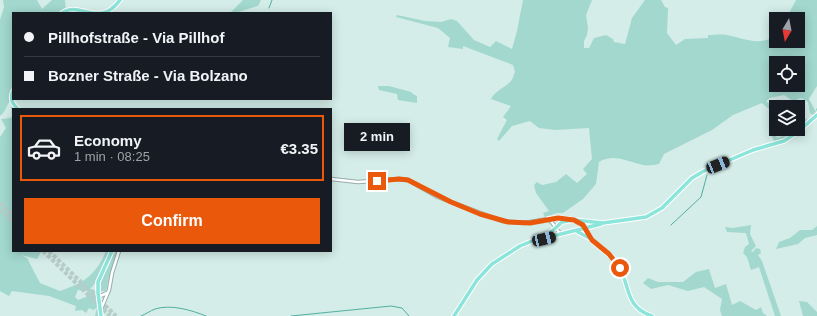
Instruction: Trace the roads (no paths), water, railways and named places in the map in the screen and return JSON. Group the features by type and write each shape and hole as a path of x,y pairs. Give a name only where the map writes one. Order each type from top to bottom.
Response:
{"main road":[{"path":"63,12 74,6 105,12 114,8 120,0"},
{"path":"548,219 558,218 603,223 639,219 652,215 662,208 685,184 696,175 754,150 784,141 800,131 817,115"},
{"path":"454,316 478,280 492,264 516,248 549,234 562,222 573,220 609,254 624,276 627,292 633,302 640,310 652,316"},
{"path":"538,239 564,234 603,223"},
{"path":"592,238 592,231 597,225"},
{"path":"576,231 592,238"},
{"path":"101,314 98,297 100,277 112,252"}],"street":[{"path":"332,179 358,182 399,179 408,180 438,197 502,221 524,223 548,219 558,232 564,234"},
{"path":"101,314 104,299 108,292 119,252"},
{"path":"98,297 108,292"},
{"path":"98,297 104,299"}],"waterway":[{"path":"269,8 272,0"},
{"path":"671,225 701,197 707,175"},
{"path":"291,316 391,306 402,308 409,316"},
{"path":"141,316 155,309 168,307 187,310 206,316"}],"tunnel":[{"path":"0,203 12,215"},
{"path":"0,210 12,221"},
{"path":"44,252 110,316"},
{"path":"50,252 116,316"}]}
